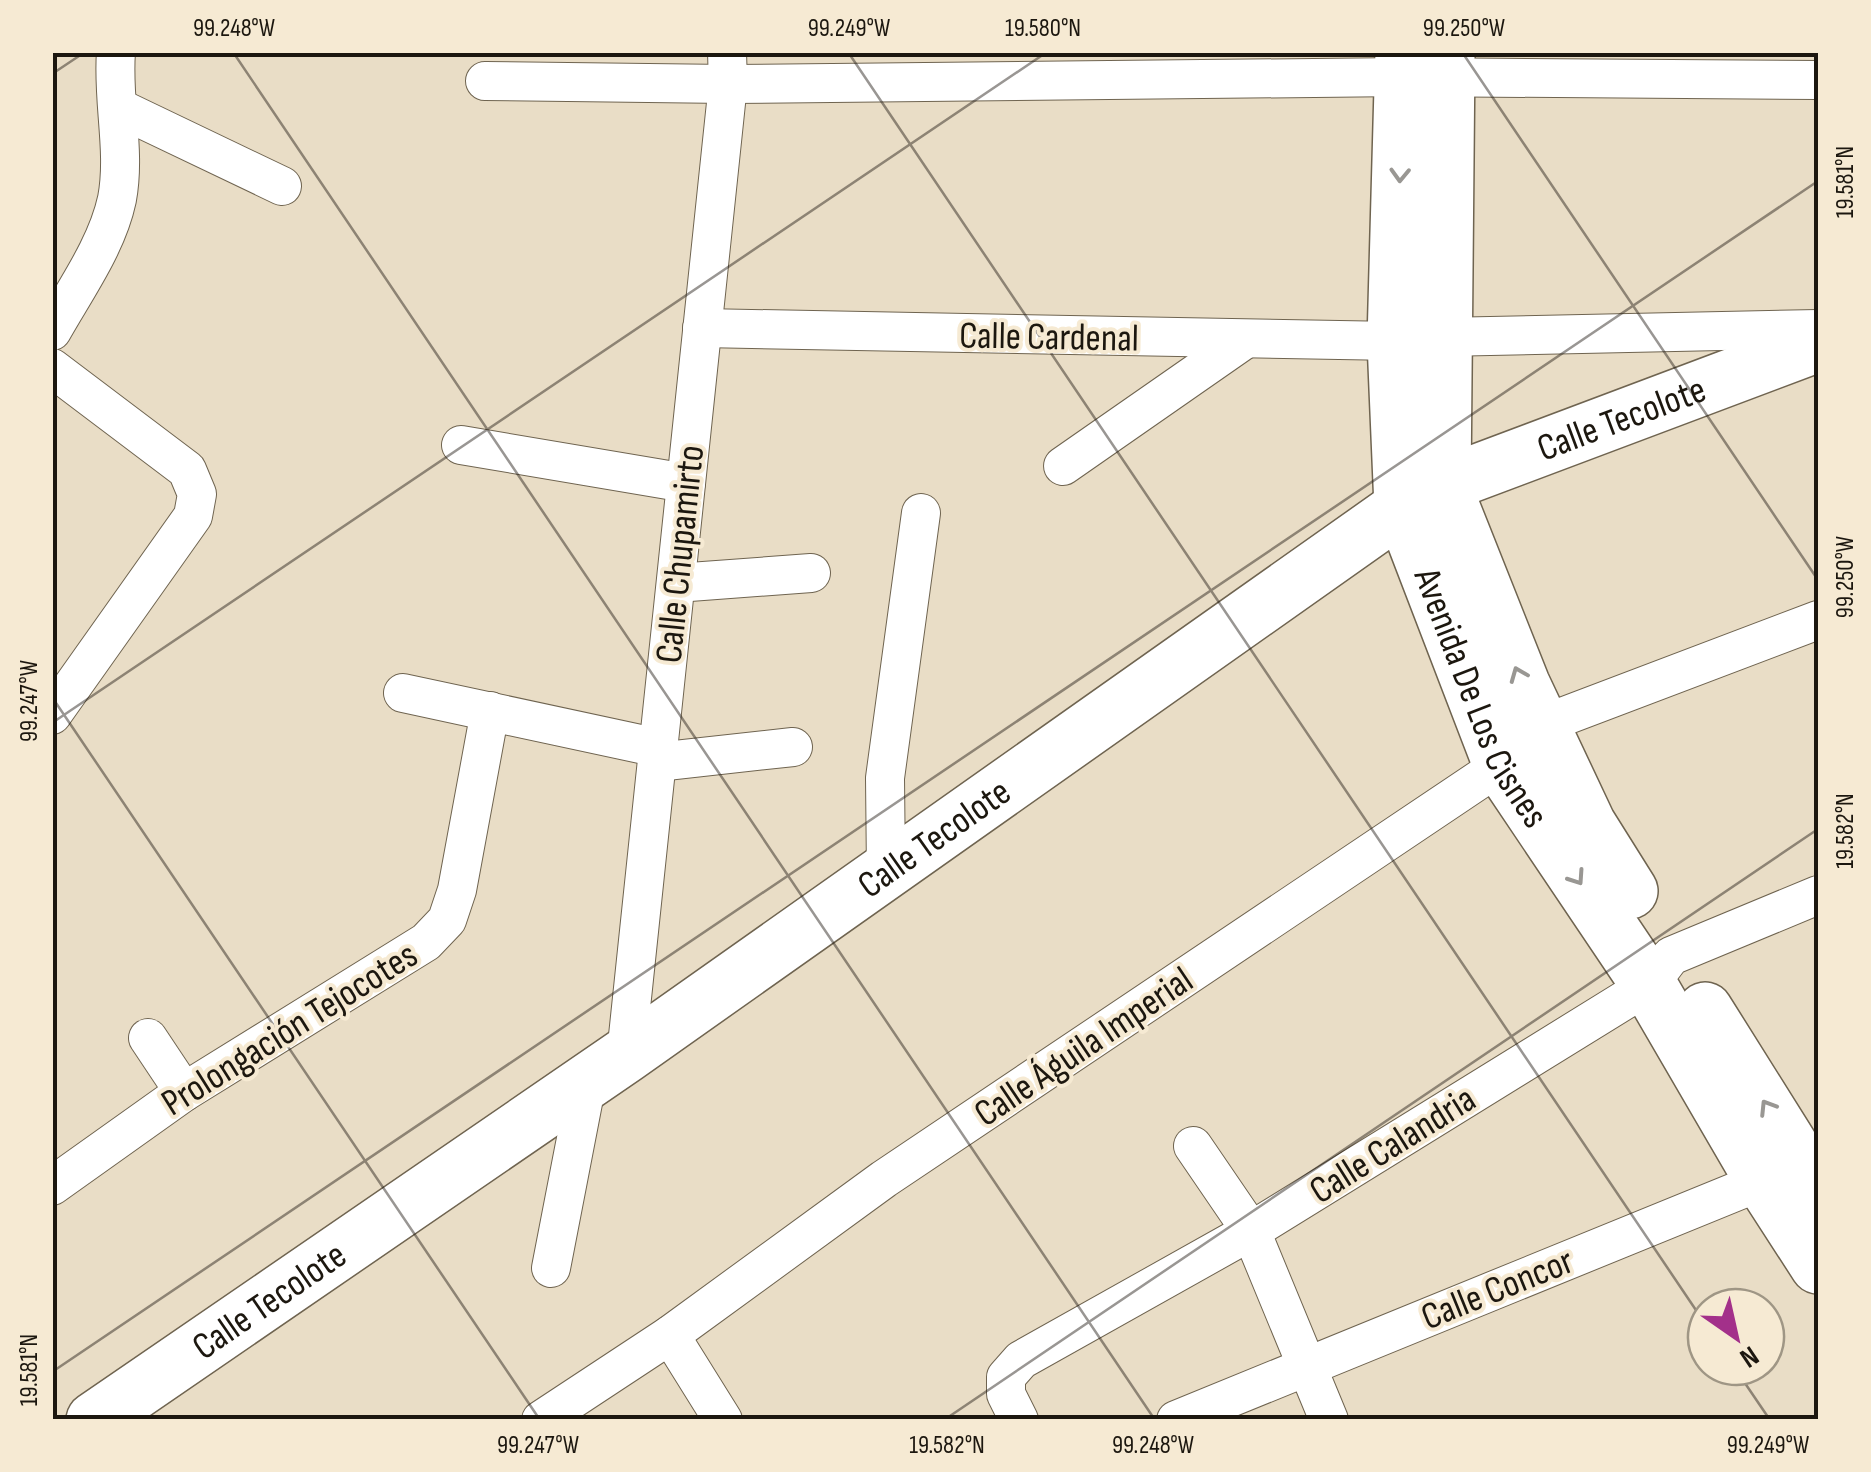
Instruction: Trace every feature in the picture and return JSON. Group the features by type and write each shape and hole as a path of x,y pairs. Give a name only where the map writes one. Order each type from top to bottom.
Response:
{"street":[{"path":"52,331 103,239 117,198 120,108 115,54"},
{"path":"485,81 727,68 1425,65 1818,80"},
{"name":"Avenida De Los Cisnes","path":"1425,65 1418,339 1422,496 1501,764 1660,971 1801,1173 1818,1266"},
{"name":"Calle Chupamirto","path":"551,1268 606,1069 658,755 727,68"},
{"path":"120,108 282,186"},
{"name":"Calle Cardenal","path":"702,328 1244,340 1818,329"},
{"path":"1063,466 1244,340"},
{"name":"Calle Tecolote","path":"94,1420 606,1069 1422,496 1818,344"},
{"path":"52,368 186,470 198,494 193,516 52,715"},
{"path":"461,445 686,483"},
{"name":"Avenida De Los Cisnes","path":"1422,496 1541,725 1660,971"},
{"path":"886,873 885,778 920,512"},
{"path":"676,583 811,573"},
{"path":"1541,725 1818,620"},
{"path":"402,693 490,711 658,755 793,747"},
{"name":"Prolongación Tejocotes","path":"52,1186 184,1092 426,942 447,920 457,890 490,711"},
{"name":"Calle Águila Imperial","path":"541,1420 670,1336 884,1179 1501,764"},
{"name":"Calle Calandria","path":"1019,1420 1006,1394 1006,1377 1020,1360 1251,1231 1660,971 1818,895"},
{"path":"148,1038 184,1092"},
{"path":"1193,1146 1251,1231 1329,1420"},
{"name":"Calle Concor","path":"1176,1420 1306,1364 1801,1173"},
{"path":"670,1336 723,1420"}]}
